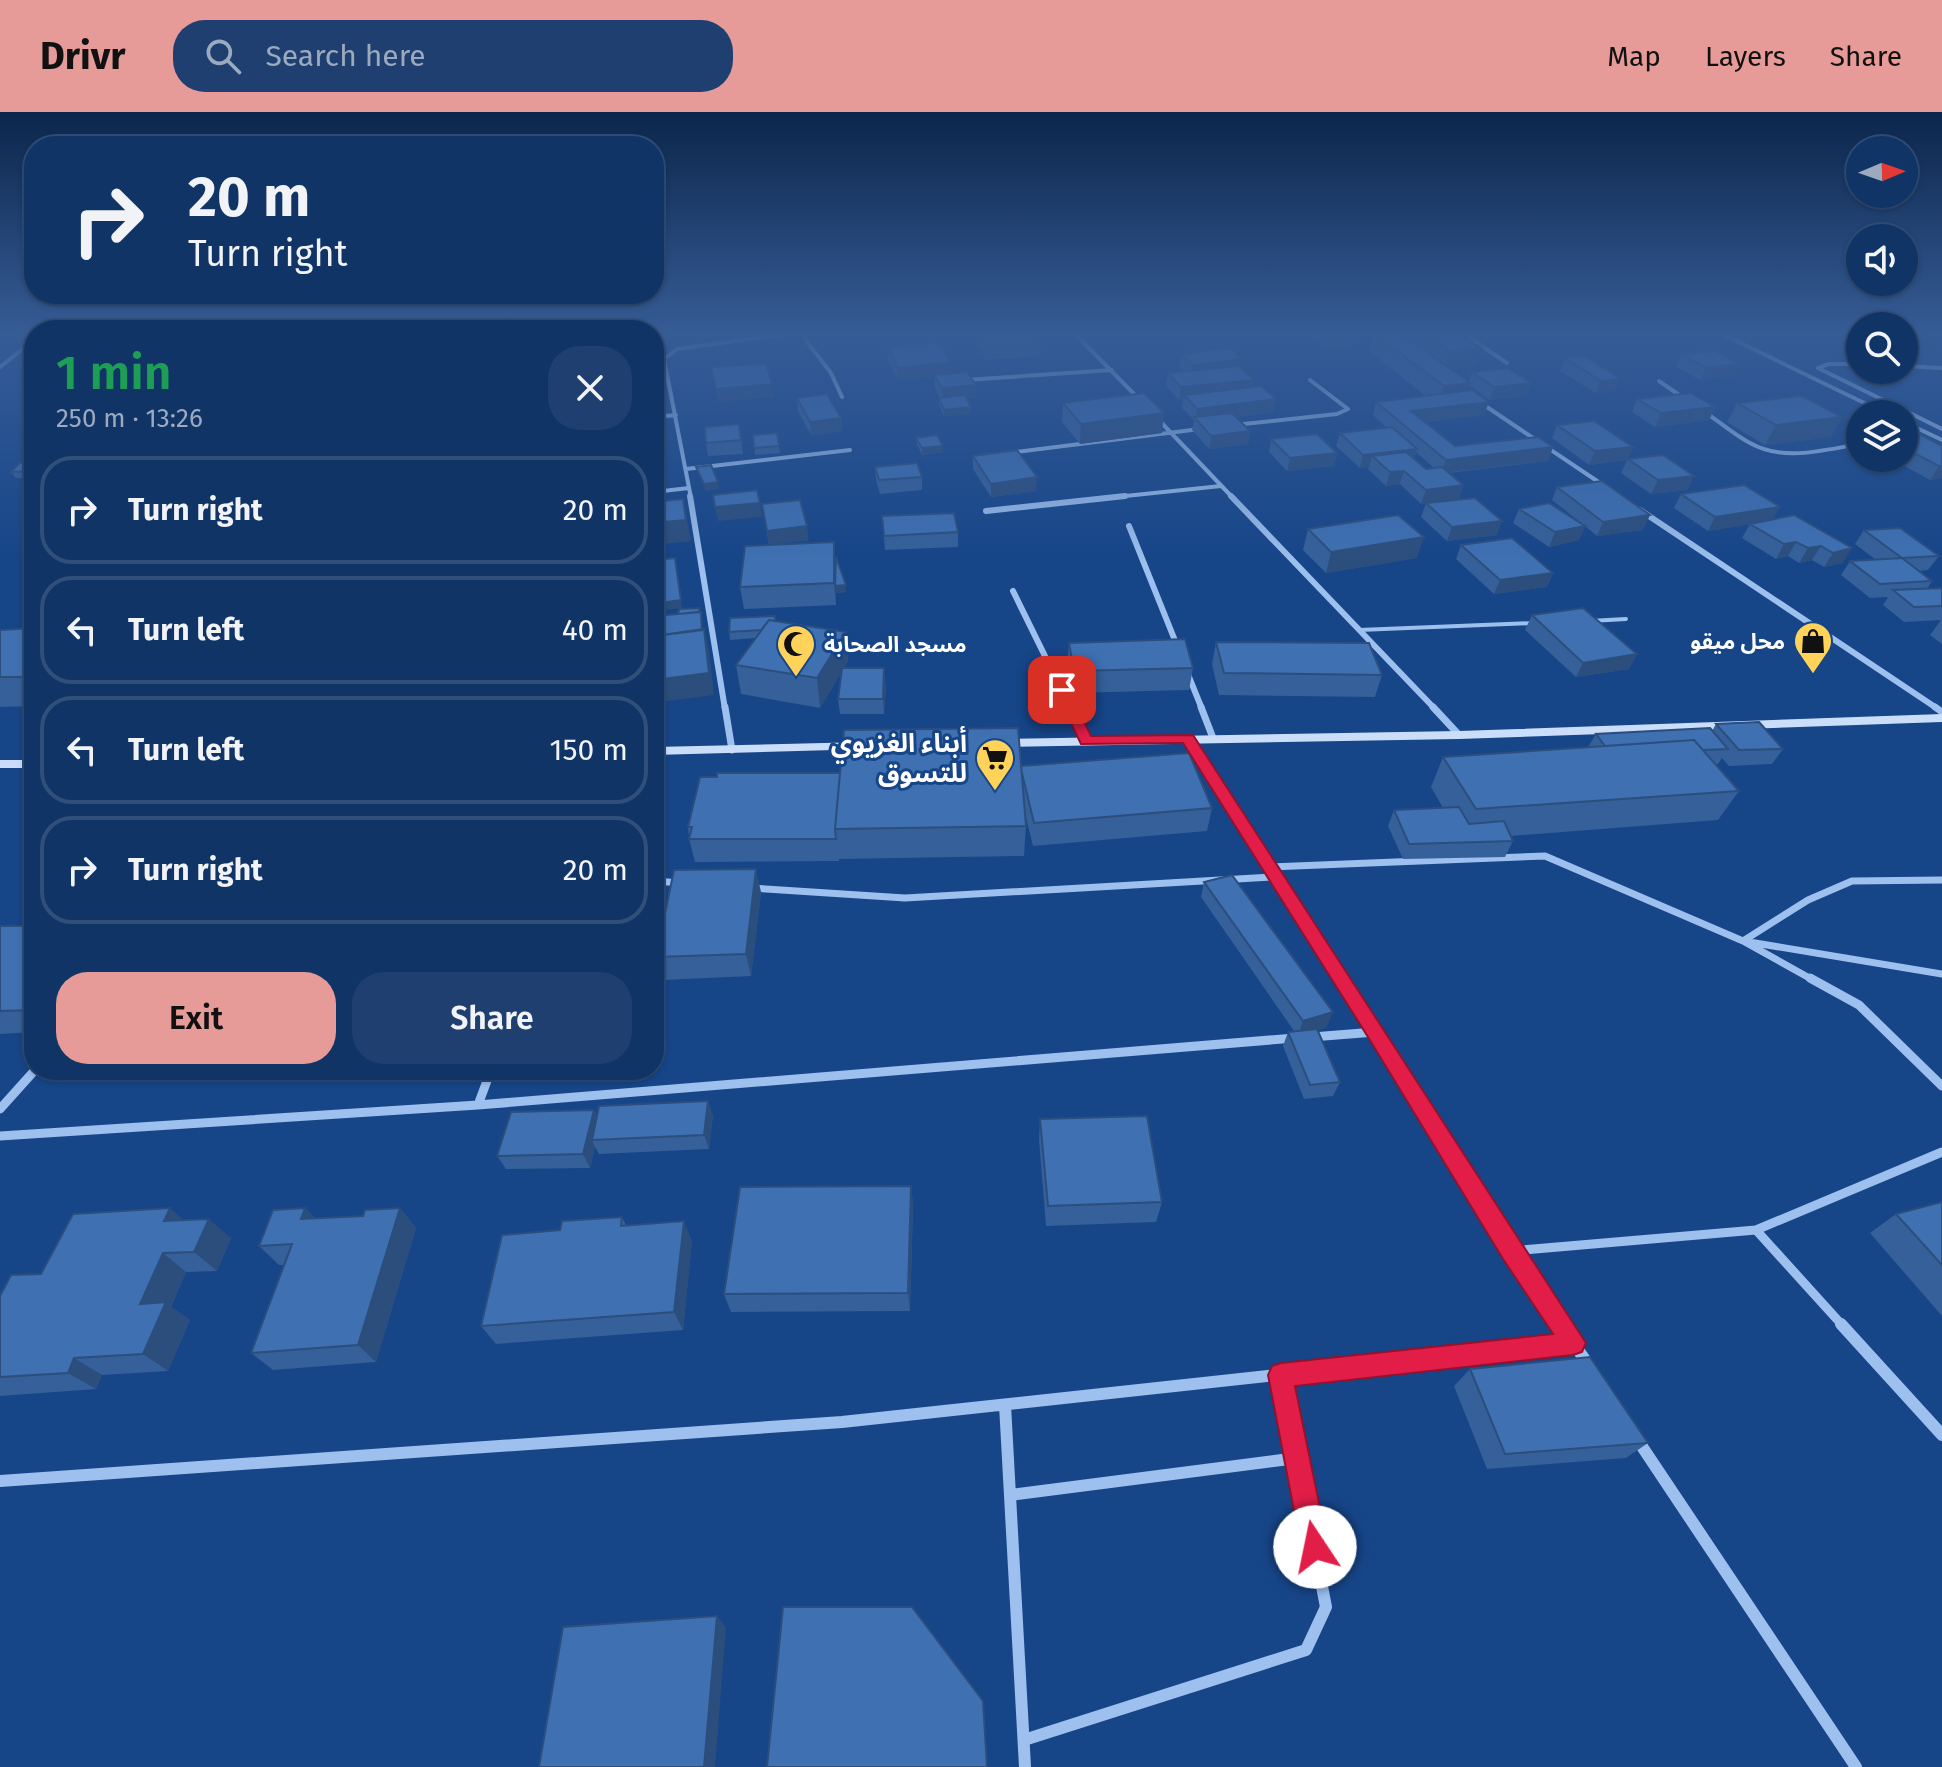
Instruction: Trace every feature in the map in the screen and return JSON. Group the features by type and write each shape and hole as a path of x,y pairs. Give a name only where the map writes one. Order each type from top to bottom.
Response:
{"main road":[{"path":"979,743 1459,735 1942,718"},
{"path":"664,751 886,746"},
{"path":"0,764 24,764"}],"street":[{"path":"675,409 732,750"},
{"path":"1149,409 1459,735"},
{"path":"1226,426 1337,414 1347,409"},
{"path":"1490,409 1610,490"},
{"path":"1702,409 1763,449 1789,453 1846,446"},
{"path":"1902,409 1942,429"},
{"path":"664,416 676,415"},
{"path":"1001,454 1212,427"},
{"path":"1918,429 1942,440"},
{"path":"686,469 850,450"},
{"path":"986,511 1221,486"},
{"path":"664,491 689,488"},
{"path":"1636,508 1942,712"},
{"path":"1129,526 1180,653"},
{"path":"1013,591 1086,740"},
{"path":"1185,667 1213,738"},
{"path":"1187,738 1511,1251 1600,1383"},
{"path":"748,887 905,898 1545,856 1743,941 1859,1005 1942,1086"},
{"path":"1743,941 1808,900 1852,881 1942,880"},
{"path":"664,882 685,883"},
{"path":"1743,941 1942,974"},
{"path":"0,1136 478,1105 1375,1032"},
{"path":"0,1109 26,1080"},
{"path":"478,1105 487,1080"},
{"path":"1511,1251 1756,1230 1942,1152"},
{"path":"1756,1230 1942,1435"},
{"path":"0,1481 842,1422 1573,1343"},
{"path":"1024,1740 1306,1650 1326,1607 1281,1375"},
{"path":"1005,1405 1025,1767"},
{"path":"1626,1423 1856,1767"},
{"path":"1010,1495 1297,1458"}],"lane":[{"path":"1579,621 1626,619"},
{"path":"1359,630 1548,622"}],"building":[{"path":"803,409 836,409 841,418 810,422"},
{"path":"1068,409 1160,409 1164,413 1081,424"},
{"path":"1385,409 1426,409 1411,411 1455,446 1538,437 1553,447 1446,460"},
{"path":"1655,409 1695,409 1661,413"},
{"path":"1748,409 1827,409 1842,417 1776,425"},
{"path":"1232,413 1250,431 1211,436 1194,417"},
{"path":"1594,421 1633,447 1595,451 1557,425"},
{"path":"739,424 741,440 706,443 705,427"},
{"path":"1392,427 1417,449 1363,455 1340,433"},
{"path":"777,433 779,446 754,448 753,435"},
{"path":"1918,433 1942,446 1942,466 1918,455"},
{"path":"1317,434 1337,453 1290,458 1271,439"},
{"path":"937,435 943,446 922,448 916,438"},
{"path":"1017,450 1037,477 991,484 973,456"},
{"path":"1406,452 1426,469 1442,467 1463,485 1426,490 1404,471 1390,472 1372,456"},
{"path":"1663,455 1694,476 1658,480 1628,459"},
{"path":"20,463 24,463 24,471 11,472"},
{"path":"917,463 922,477 879,480 875,467"},
{"path":"711,465 718,482 704,484 696,467"},
{"path":"1602,481 1650,515 1603,522 1557,487"},
{"path":"1744,485 1780,507 1715,517 1681,494"},
{"path":"757,490 760,503 715,507 713,495"},
{"path":"1475,498 1502,521 1452,527 1426,503"},
{"path":"683,499 686,520 664,522 664,501"},
{"path":"800,500 807,526 767,531 762,504"},
{"path":"1549,503 1585,526 1555,532 1519,509"},
{"path":"954,513 958,532 884,536 882,516"},
{"path":"1398,515 1424,537 1331,552 1308,529"},
{"path":"1794,515 1852,548 1833,553 1821,546 1808,548 1796,542 1784,544 1750,524"},
{"path":"1900,528 1939,556 1902,558 1864,530"},
{"path":"1512,538 1553,573 1500,580 1461,545"},
{"path":"834,542 834,583 740,587 745,546"},
{"path":"836,557 846,585 835,586"},
{"path":"675,558 681,600 664,603 664,559"},
{"path":"1902,558 1932,581 1880,584 1850,561"},
{"path":"1942,588 1942,606 1914,607 1893,590"},
{"path":"700,608 699,612 678,614 679,609"},
{"path":"1583,608 1637,654 1583,663 1532,615"},
{"path":"701,612 702,630 664,635 664,615"},
{"path":"775,616 775,621 769,620 761,630 729,632 730,618"},
{"path":"769,620 846,632 817,678 736,665"},
{"path":"24,629 24,677 0,677 0,630"},
{"path":"704,629 709,673 664,679 664,635"},
{"path":"1185,639 1193,668 1074,671 1069,643"},
{"path":"1216,642 1369,643 1382,675 1224,673"},
{"path":"842,668 884,668 883,699 838,699"},
{"path":"1759,722 1783,749 1739,750 1716,724"},
{"path":"1018,728 1026,826 835,829 844,730"},
{"path":"1710,728 1728,749 1703,750 1694,740 1605,746 1596,734"},
{"path":"1694,740 1739,791 1476,809 1443,757"},
{"path":"1189,753 1212,808 1034,823 1021,766"},
{"path":"717,773 840,773 836,839 689,839 692,827 688,827 700,777 717,777"},
{"path":"1459,807 1469,824 1504,821 1513,841 1409,844 1394,810"},
{"path":"756,869 746,954 664,957 664,918 674,870"},
{"path":"1232,875 1333,1012 1303,1021 1204,882"},
{"path":"0,926 24,926 24,1010 0,1011"},
{"path":"1317,1029 1340,1082 1310,1085 1288,1032"},
{"path":"708,1101 704,1135 592,1140 599,1106"},
{"path":"594,1110 583,1154 497,1156 511,1112"},
{"path":"1147,1116 1162,1202 1048,1206 1040,1119"},
{"path":"911,1186 908,1293 724,1294 740,1187"},
{"path":"1942,1202 1942,1265 1896,1214"},
{"path":"170,1208 164,1221 209,1219 194,1252 163,1253 140,1304 166,1302 143,1354 74,1358 68,1373 0,1377 0,1296 11,1275 41,1274 73,1214"},
{"path":"305,1208 301,1219 363,1216 365,1210 400,1208 358,1345 251,1353 292,1244 259,1246 273,1210"},
{"path":"622,1217 621,1226 684,1221 674,1312 481,1326 502,1235 560,1230 562,1221"},
{"path":"1590,1357 1648,1443 1505,1454 1470,1369"},
{"path":"783,1607 912,1607 983,1701 987,1767 767,1767"},
{"path":"717,1616 704,1767 539,1767 563,1627"}],"place":[{"name":"محل ميقو","path":"1813,675"},
{"name":"مسجد الصحابة","path":"796,678"},
{"name":"أبناء الغزيوي للتسوق","path":"995,792"}],"route":[{"path":"1062,690 1086,740 1187,738 1511,1251 1573,1343 1281,1375 1315,1547"}]}
